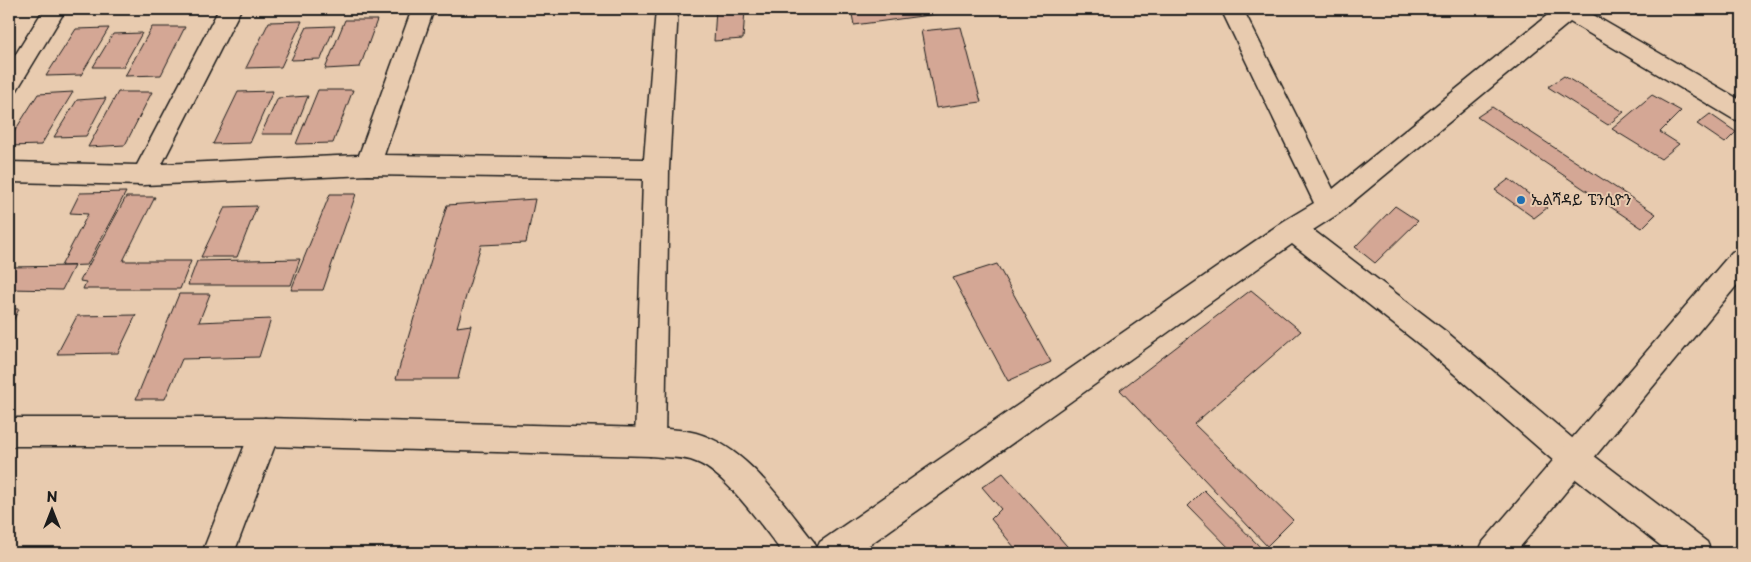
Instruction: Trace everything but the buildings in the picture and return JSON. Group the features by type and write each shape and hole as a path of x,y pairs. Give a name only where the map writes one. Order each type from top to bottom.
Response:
{"street":[{"path":"9,84 55,9"},
{"path":"144,175 230,9"},
{"path":"368,165 424,9"},
{"path":"650,442 656,169 667,9"},
{"path":"1232,9 1329,207"},
{"path":"831,553 1292,229 1329,207 1568,10 1742,112"},
{"path":"9,172 144,175 368,165 656,169"},
{"path":"1292,229 1439,343 1574,459 1696,553"},
{"path":"1494,553 1742,260"},
{"path":"9,432 264,432 650,442 699,447 714,454 730,466 803,553"},
{"path":"218,553 264,432"}],"place":[{"name":"ኤልሻዳይ ፔንሲዮን","path":"1521,200"}]}
